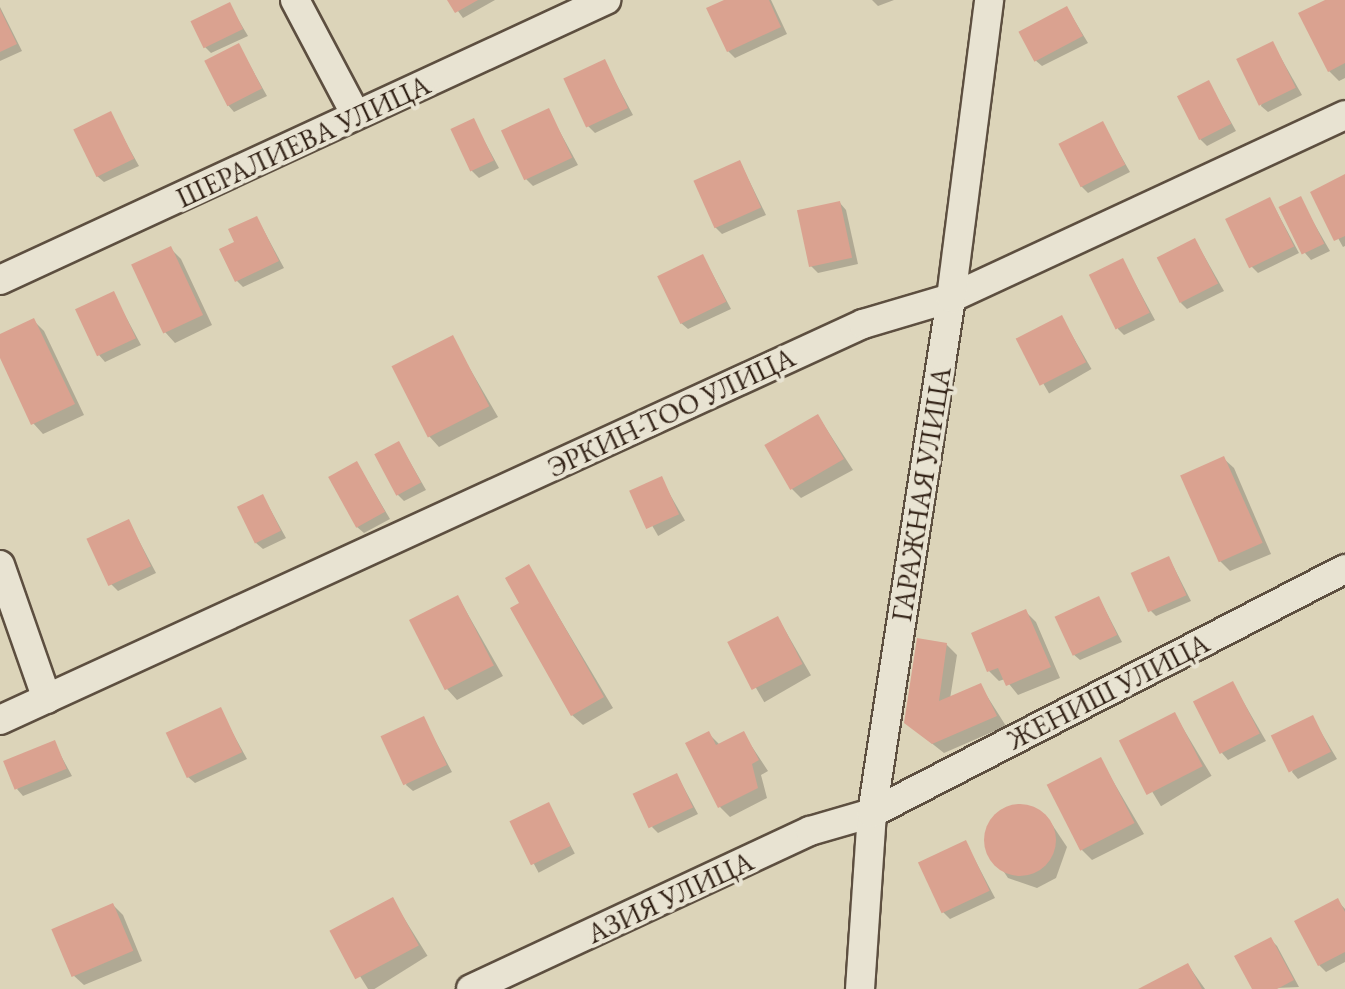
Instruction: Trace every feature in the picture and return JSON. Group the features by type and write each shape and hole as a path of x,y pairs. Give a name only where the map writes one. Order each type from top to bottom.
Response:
{"street":[{"path":"295,0 356,115"},
{"name":"ШЕРАЛИЕВА УЛИЦА","path":"0,280 606,0"},
{"name":"ГАРАЖНАЯ УЛИЦА","path":"860,989 872,813 951,298 989,0"},
{"name":"ЭРКИН-ТОО УЛИЦА","path":"0,720 863,324 951,298 1345,115"},
{"path":"0,565 47,699"},
{"name":"ЖЕНИШ УЛИЦА","path":"872,813 1345,569"},
{"name":"АЗИЯ УЛИЦА","path":"471,989 810,831 872,813"}],"building":[{"path":"447,0 478,0 455,13"},
{"path":"724,0 769,0 781,27 727,52 706,8"},
{"path":"1325,0 1345,0 1345,63 1328,72 1298,13"},
{"path":"230,2 243,29 204,48 190,21"},
{"path":"1067,6 1083,36 1034,62 1018,32"},
{"path":"0,9 17,44 0,52"},
{"path":"1273,41 1296,88 1259,106 1236,59"},
{"path":"239,43 262,88 227,106 204,61"},
{"path":"605,59 628,108 586,127 563,78"},
{"path":"1209,80 1231,124 1199,140 1177,96"},
{"path":"549,108 572,158 524,180 501,130"},
{"path":"111,111 134,159 96,177 73,129"},
{"path":"474,118 494,161 470,172 450,129"},
{"path":"1103,121 1125,165 1081,187 1058,144"},
{"path":"740,160 761,208 715,228 693,181"},
{"path":"1345,174 1345,236 1334,241 1310,192"},
{"path":"1301,196 1324,244 1302,255 1279,207"},
{"path":"1270,197 1294,246 1249,268 1225,219"},
{"path":"840,201 852,258 809,267 797,210"},
{"path":"257,216 279,261 235,282 219,249 234,242 228,229"},
{"path":"1195,238 1218,283 1180,303 1157,258"},
{"path":"171,246 203,315 163,333 131,265"},
{"path":"703,254 726,302 680,324 657,276"},
{"path":"1123,258 1150,313 1116,329 1089,275"},
{"path":"114,291 136,338 97,356 75,309"},
{"path":"1062,315 1086,362 1040,386 1016,339"},
{"path":"34,318 75,404 31,425 0,358 0,334"},
{"path":"453,335 489,406 428,438 392,366"},
{"path":"818,414 844,459 790,490 764,445"},
{"path":"399,441 421,482 396,496 374,454"},
{"path":"1224,456 1263,543 1219,562 1180,476"},
{"path":"357,461 385,512 356,528 328,477"},
{"path":"662,476 679,514 646,529 629,491"},
{"path":"263,494 281,531 255,544 237,507"},
{"path":"129,519 151,566 108,586 86,539"},
{"path":"1169,556 1186,595 1148,612 1131,573"},
{"path":"529,564 604,697 571,716 510,608 519,603 505,578"},
{"path":"458,595 494,665 445,690 409,620"},
{"path":"1099,596 1117,635 1073,656 1055,617"},
{"path":"1026,609 1051,667 1006,686 998,668 987,672 971,633"},
{"path":"778,616 803,664 752,690 727,642"},
{"path":"917,638 947,643 939,701 981,683 997,716 932,744 904,723"},
{"path":"1233,681 1260,734 1220,754 1193,701"},
{"path":"221,707 242,752 187,778 166,733"},
{"path":"1175,712 1203,766 1147,795 1119,741"},
{"path":"1313,715 1331,752 1289,772 1271,736"},
{"path":"424,716 447,765 403,785 380,736"},
{"path":"709,731 716,745 744,731 759,760 752,764 758,788 718,808 685,743"},
{"path":"55,740 67,769 15,790 3,761"},
{"path":"1101,757 1135,823 1080,851 1047,785"},
{"path":"677,773 693,807 649,828 633,794"},
{"path":"549,802 570,846 531,865 509,821"},
{"path":"1020,804 1040,810 1050,820 1056,840 1050,860 1040,870 1020,876 1000,870 990,860 984,840 990,820 1000,810"},
{"path":"966,840 990,891 942,913 918,862"},
{"path":"393,897 419,946 355,979 329,931"},
{"path":"1338,898 1345,912 1345,952 1318,966 1294,921"},
{"path":"113,903 133,951 72,977 51,929"},
{"path":"1271,937 1294,980 1277,989 1252,989 1234,956"},
{"path":"1188,963 1202,989 1138,989"}]}
